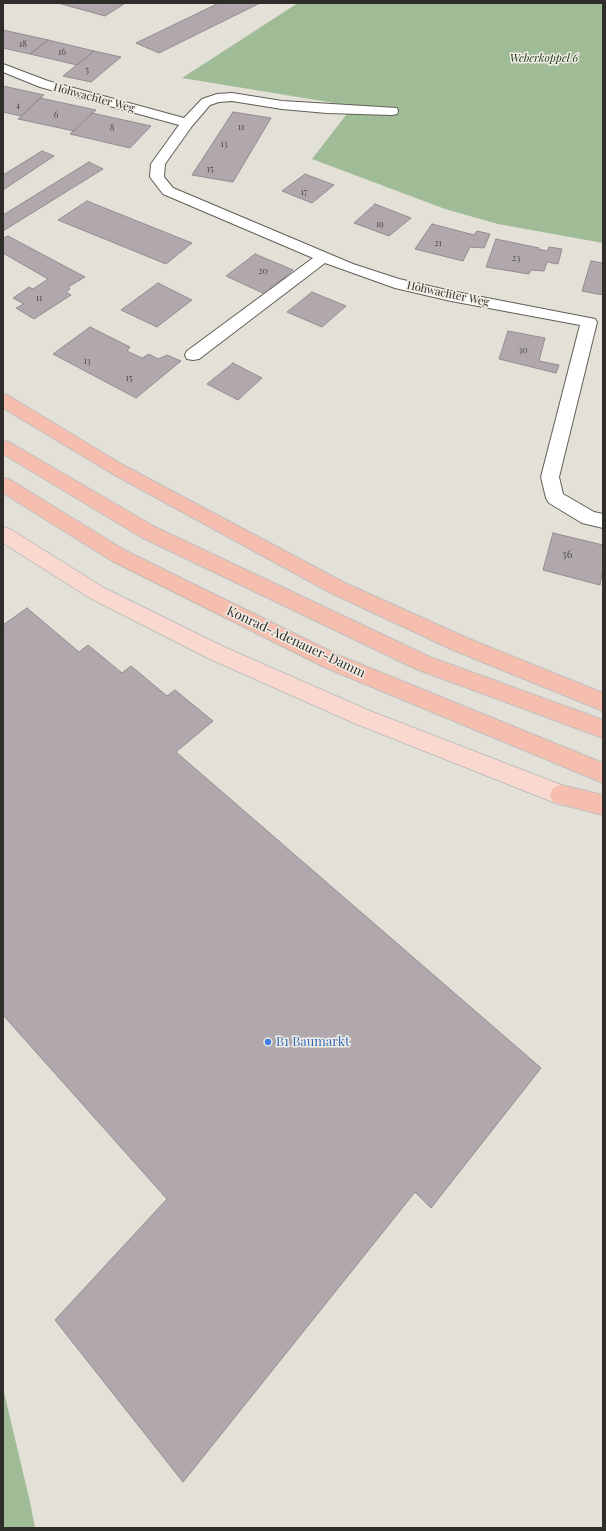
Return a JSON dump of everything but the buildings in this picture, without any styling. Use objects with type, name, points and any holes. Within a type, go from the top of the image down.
[{"type":"highway","points":[[3,400],[117,469],[338,588],[460,644],[603,702]]},
{"type":"highway","points":[[3,446],[148,532],[416,660],[603,729]]},
{"type":"highway","name":"Konrad-Adenauer-Damm","points":[[3,484],[118,556],[324,657],[603,773]]},
{"type":"highway","points":[[561,795],[603,805]]},
{"type":"main road","points":[[3,534],[97,593],[217,653],[362,717],[561,795]]},
{"type":"street","name":"Hohwachter Weg","points":[[3,68],[44,84],[187,123]]},
{"type":"street","name":"Hohwachter Weg","points":[[392,111],[327,109],[282,105],[232,98],[217,98],[206,102],[187,123],[158,164],[158,177],[168,191],[348,268],[395,283],[451,296],[596,323],[550,477],[555,498],[589,518],[603,521]]},
{"type":"street","points":[[193,355],[323,257]]},
{"type":"street","points":[[561,795],[603,815]]},
{"type":"green space","name":"Weberkoppel 6","points":[[298,3],[603,3],[603,243],[498,224],[445,209],[312,159],[353,106],[182,78]]},
{"type":"green space","points":[[3,1388],[30,1502],[35,1528],[3,1528]]},
{"type":"place","name":"B1 Baumarkt","points":[[268,1042]]}]
